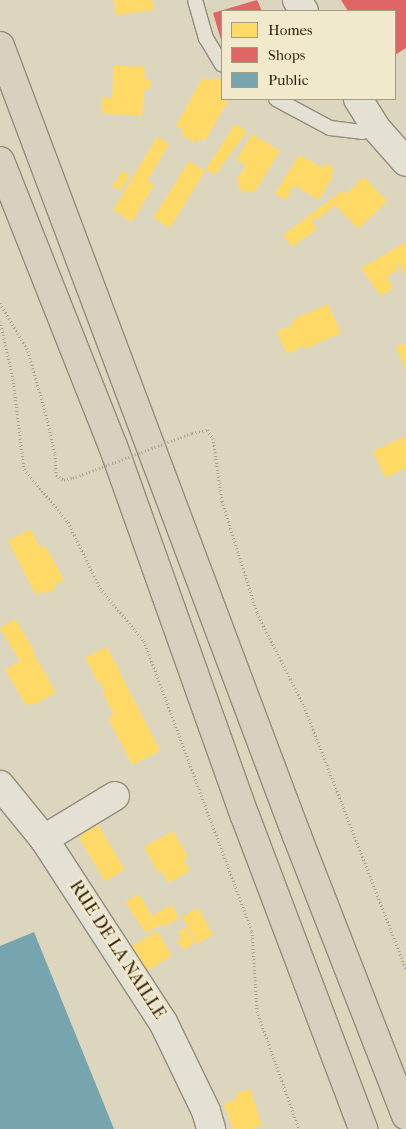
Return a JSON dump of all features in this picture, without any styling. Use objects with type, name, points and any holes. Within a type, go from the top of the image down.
[{"type":"main road","points":[[0,46],[297,836],[406,1116]]},
{"type":"main road","points":[[0,160],[113,446],[245,816],[363,1129]]},
{"type":"street","points":[[359,100],[376,128],[406,162]]},
{"type":"street","name":"RUE DE LA NAILLE","points":[[0,785],[44,839],[164,1022],[206,1110],[211,1129]]},
{"type":"street","points":[[44,839],[115,796]]},
{"type":"lane","points":[[195,0],[206,38],[221,64]]},
{"type":"lane","points":[[278,100],[330,128],[362,132],[376,128]]},
{"type":"path","points":[[0,302],[28,351],[55,454],[56,475],[64,480],[73,478],[192,433],[207,430],[214,438],[222,501],[257,613],[304,706],[406,969]]},
{"type":"path","points":[[0,322],[13,379],[24,469],[68,522],[100,588],[144,641],[252,932],[257,1011],[299,1129]]},
{"type":"building: Homes","points":[[114,0],[152,0],[154,10],[116,15]]},
{"type":"building: Homes","points":[[114,65],[145,67],[145,79],[151,80],[150,89],[144,89],[142,116],[102,113],[102,97],[112,98]]},
{"type":"building: Homes","points":[[203,77],[211,81],[213,77],[221,81],[221,100],[228,100],[205,141],[199,139],[196,143],[181,135],[184,130],[176,126]]},
{"type":"building: Homes","points":[[235,124],[247,131],[215,175],[206,169]]},
{"type":"building: Homes","points":[[252,134],[280,151],[254,193],[249,190],[247,193],[238,188],[240,184],[236,181],[246,165],[236,160]]},
{"type":"building: Homes","points":[[157,137],[169,144],[147,181],[154,185],[132,222],[113,210]]},
{"type":"building: Homes","points":[[299,155],[323,168],[326,163],[334,168],[331,173],[334,174],[319,200],[294,185],[286,200],[275,194]]},
{"type":"building: Homes","points":[[189,161],[205,171],[170,228],[153,218]]},
{"type":"building: Homes","points":[[122,171],[130,176],[120,191],[112,186]]},
{"type":"building: Homes","points":[[364,177],[387,201],[358,229],[335,205],[317,220],[316,218],[311,221],[317,229],[292,247],[283,235],[342,191],[346,194]]},
{"type":"building: Homes","points":[[406,242],[406,276],[399,264],[396,265],[398,270],[387,276],[393,288],[381,296],[361,268]]},
{"type":"building: Homes","points":[[328,304],[341,333],[305,349],[304,346],[287,354],[277,332],[294,324],[292,320]]},
{"type":"building: Homes","points":[[406,343],[406,370],[396,347]]},
{"type":"building: Homes","points":[[406,436],[406,468],[385,478],[373,451]]},
{"type":"building: Homes","points":[[30,529],[40,548],[45,545],[64,580],[55,585],[56,588],[45,594],[44,591],[36,595],[8,541]]},
{"type":"building: Homes","points":[[15,619],[56,692],[36,704],[26,705],[5,670],[20,661],[0,628]]},
{"type":"building: Homes","points":[[107,647],[160,751],[132,765],[108,718],[114,715],[102,691],[105,690],[102,684],[100,685],[85,658]]},
{"type":"building: Homes","points":[[98,825],[125,870],[105,881],[78,837]]},
{"type":"building: Homes","points":[[173,831],[188,857],[184,859],[190,871],[168,883],[162,872],[158,873],[144,847]]},
{"type":"building: Homes","points":[[139,894],[152,916],[171,905],[179,918],[163,927],[162,924],[146,933],[125,902]]},
{"type":"building: Homes","points":[[198,908],[213,935],[197,944],[182,917]]},
{"type":"building: Homes","points":[[186,927],[195,943],[183,950],[177,940],[182,938],[178,932]]},
{"type":"building: Homes","points":[[157,931],[172,956],[146,971],[131,946]]},
{"type":"building: Homes","points":[[250,1089],[262,1125],[252,1129],[233,1129],[224,1104],[237,1099],[235,1094]]},
{"type":"building: Shops","points":[[257,0],[262,10],[223,10]]},
{"type":"building: Shops","points":[[341,0],[406,0],[406,48],[396,54],[396,10],[347,10]]},
{"type":"building: Shops","points":[[221,11],[221,40],[213,13]]},
{"type":"building: Public","points":[[34,932],[114,1129],[0,1129],[0,946]]}]
